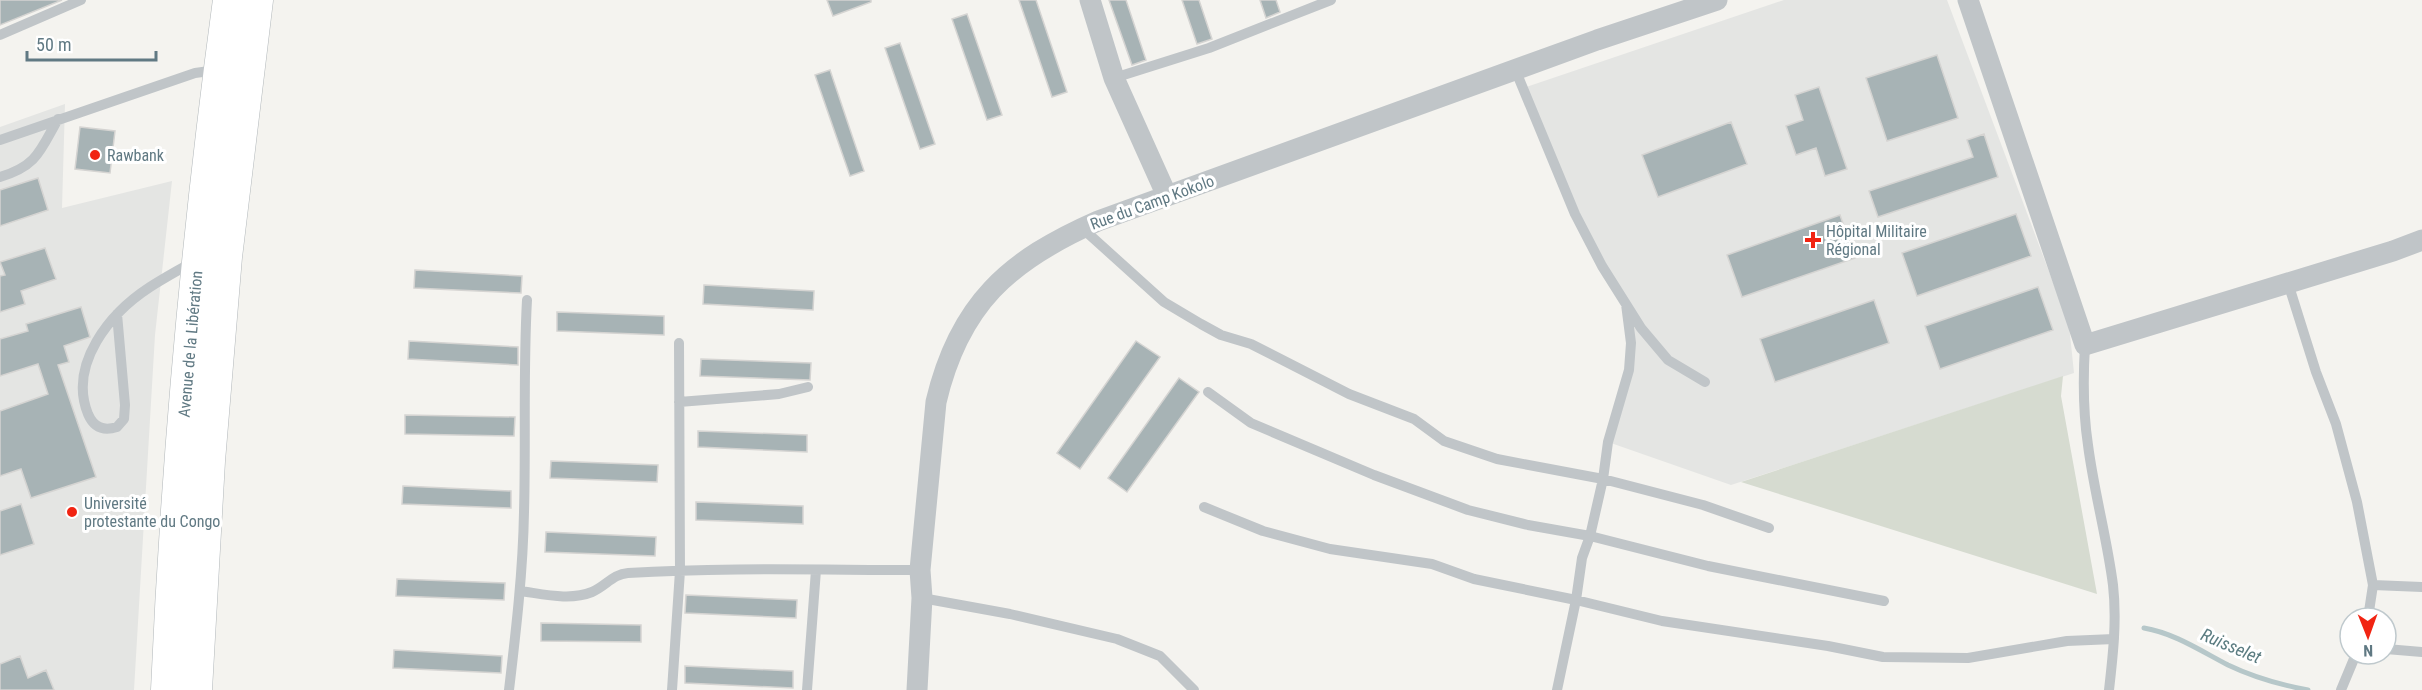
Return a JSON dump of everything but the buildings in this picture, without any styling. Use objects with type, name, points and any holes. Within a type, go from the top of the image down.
[{"type":"main road","name":"Avenue de la Libération","points":[[167,690],[180,456],[198,259],[229,0]]},
{"type":"main road","name":"Avenue de la Libération","points":[[196,690],[209,461],[226,257],[257,0]]},
{"type":"street","points":[[1090,0],[1114,78],[1167,196]]},
{"type":"street","name":"Rue du Camp Kokolo","points":[[917,690],[927,479],[936,402],[942,377],[961,332],[979,305],[1004,277],[1030,256],[1082,228],[1515,69],[1717,0]]},
{"type":"street","points":[[1968,0],[2085,345],[2422,240]]},
{"type":"lane","points":[[0,35],[81,0]]},
{"type":"lane","points":[[1114,78],[1209,48],[1331,0]]},
{"type":"lane","points":[[1515,69],[1575,214],[1602,266],[1641,328],[1668,360],[1706,382]]},
{"type":"lane","points":[[0,140],[195,73],[220,70]]},
{"type":"lane","points":[[0,177],[19,172],[37,157],[58,119]]},
{"type":"lane","points":[[1082,228],[1164,302],[1221,335],[1251,344],[1349,394],[1414,419],[1444,441],[1497,459],[1603,479],[1703,505],[1768,528]]},
{"type":"lane","points":[[117,315],[125,405],[124,419],[117,427],[106,430],[97,427],[89,418],[83,400],[83,376],[90,354],[103,331],[117,315],[148,288],[198,259]]},
{"type":"lane","points":[[2288,283],[2316,372],[2336,424],[2365,537],[2373,585],[2370,606]]},
{"type":"lane","points":[[509,690],[520,591],[524,513],[524,361],[527,300]]},
{"type":"lane","points":[[1557,690],[1576,600],[1582,558],[1590,536],[1603,479],[1610,431],[1629,370],[1631,343],[1626,304]]},
{"type":"lane","points":[[672,690],[680,571],[679,343]]},
{"type":"lane","points":[[2085,345],[2083,376],[2087,444],[2098,506],[2107,540],[2113,588],[2114,639],[2109,690]]},
{"type":"lane","points":[[679,402],[779,394],[808,387]]},
{"type":"lane","points":[[1208,392],[1251,423],[1374,475],[1468,510],[1528,525],[1590,536],[1708,566],[1884,601]]},
{"type":"lane","points":[[1204,507],[1263,531],[1330,549],[1432,564],[1474,579],[1662,621],[1828,646],[1883,657],[1968,658],[2067,641],[2114,639]]},
{"type":"lane","points":[[807,690],[816,570]]},
{"type":"lane","points":[[520,591],[575,597],[591,592],[612,578],[624,574],[680,571],[921,570]]},
{"type":"lane","points":[[2373,585],[2422,587]]},
{"type":"lane","points":[[922,598],[1010,614],[1117,639],[1160,656],[1194,690]]},
{"type":"lane","points":[[2398,650],[2422,652]]},
{"type":"lane","points":[[2341,690],[2351,666]]},
{"type":"shaded area","name":"Hôpital Militaire Régional","points":[[1784,0],[1947,0],[2069,325],[2074,373],[1731,485],[1608,442],[1629,370],[1626,304],[1602,266],[1523,88]]},
{"type":"shaded area","name":"Université protestante du Congo","points":[[65,104],[62,208],[172,181],[155,335],[134,690],[0,690],[0,127]]},
{"type":"shaded area","points":[[2063,376],[2061,396],[2097,594],[1741,482]]},
{"type":"waterway","name":"Ruisselet","points":[[2144,628],[2177,638],[2247,673],[2308,690]]},
{"type":"place","name":"Rawbank","points":[[95,155]]},
{"type":"place","name":"Hôpital Militaire Régional","points":[[1813,240]]},
{"type":"place","name":"Université protestante du Congo","points":[[72,512]]}]
